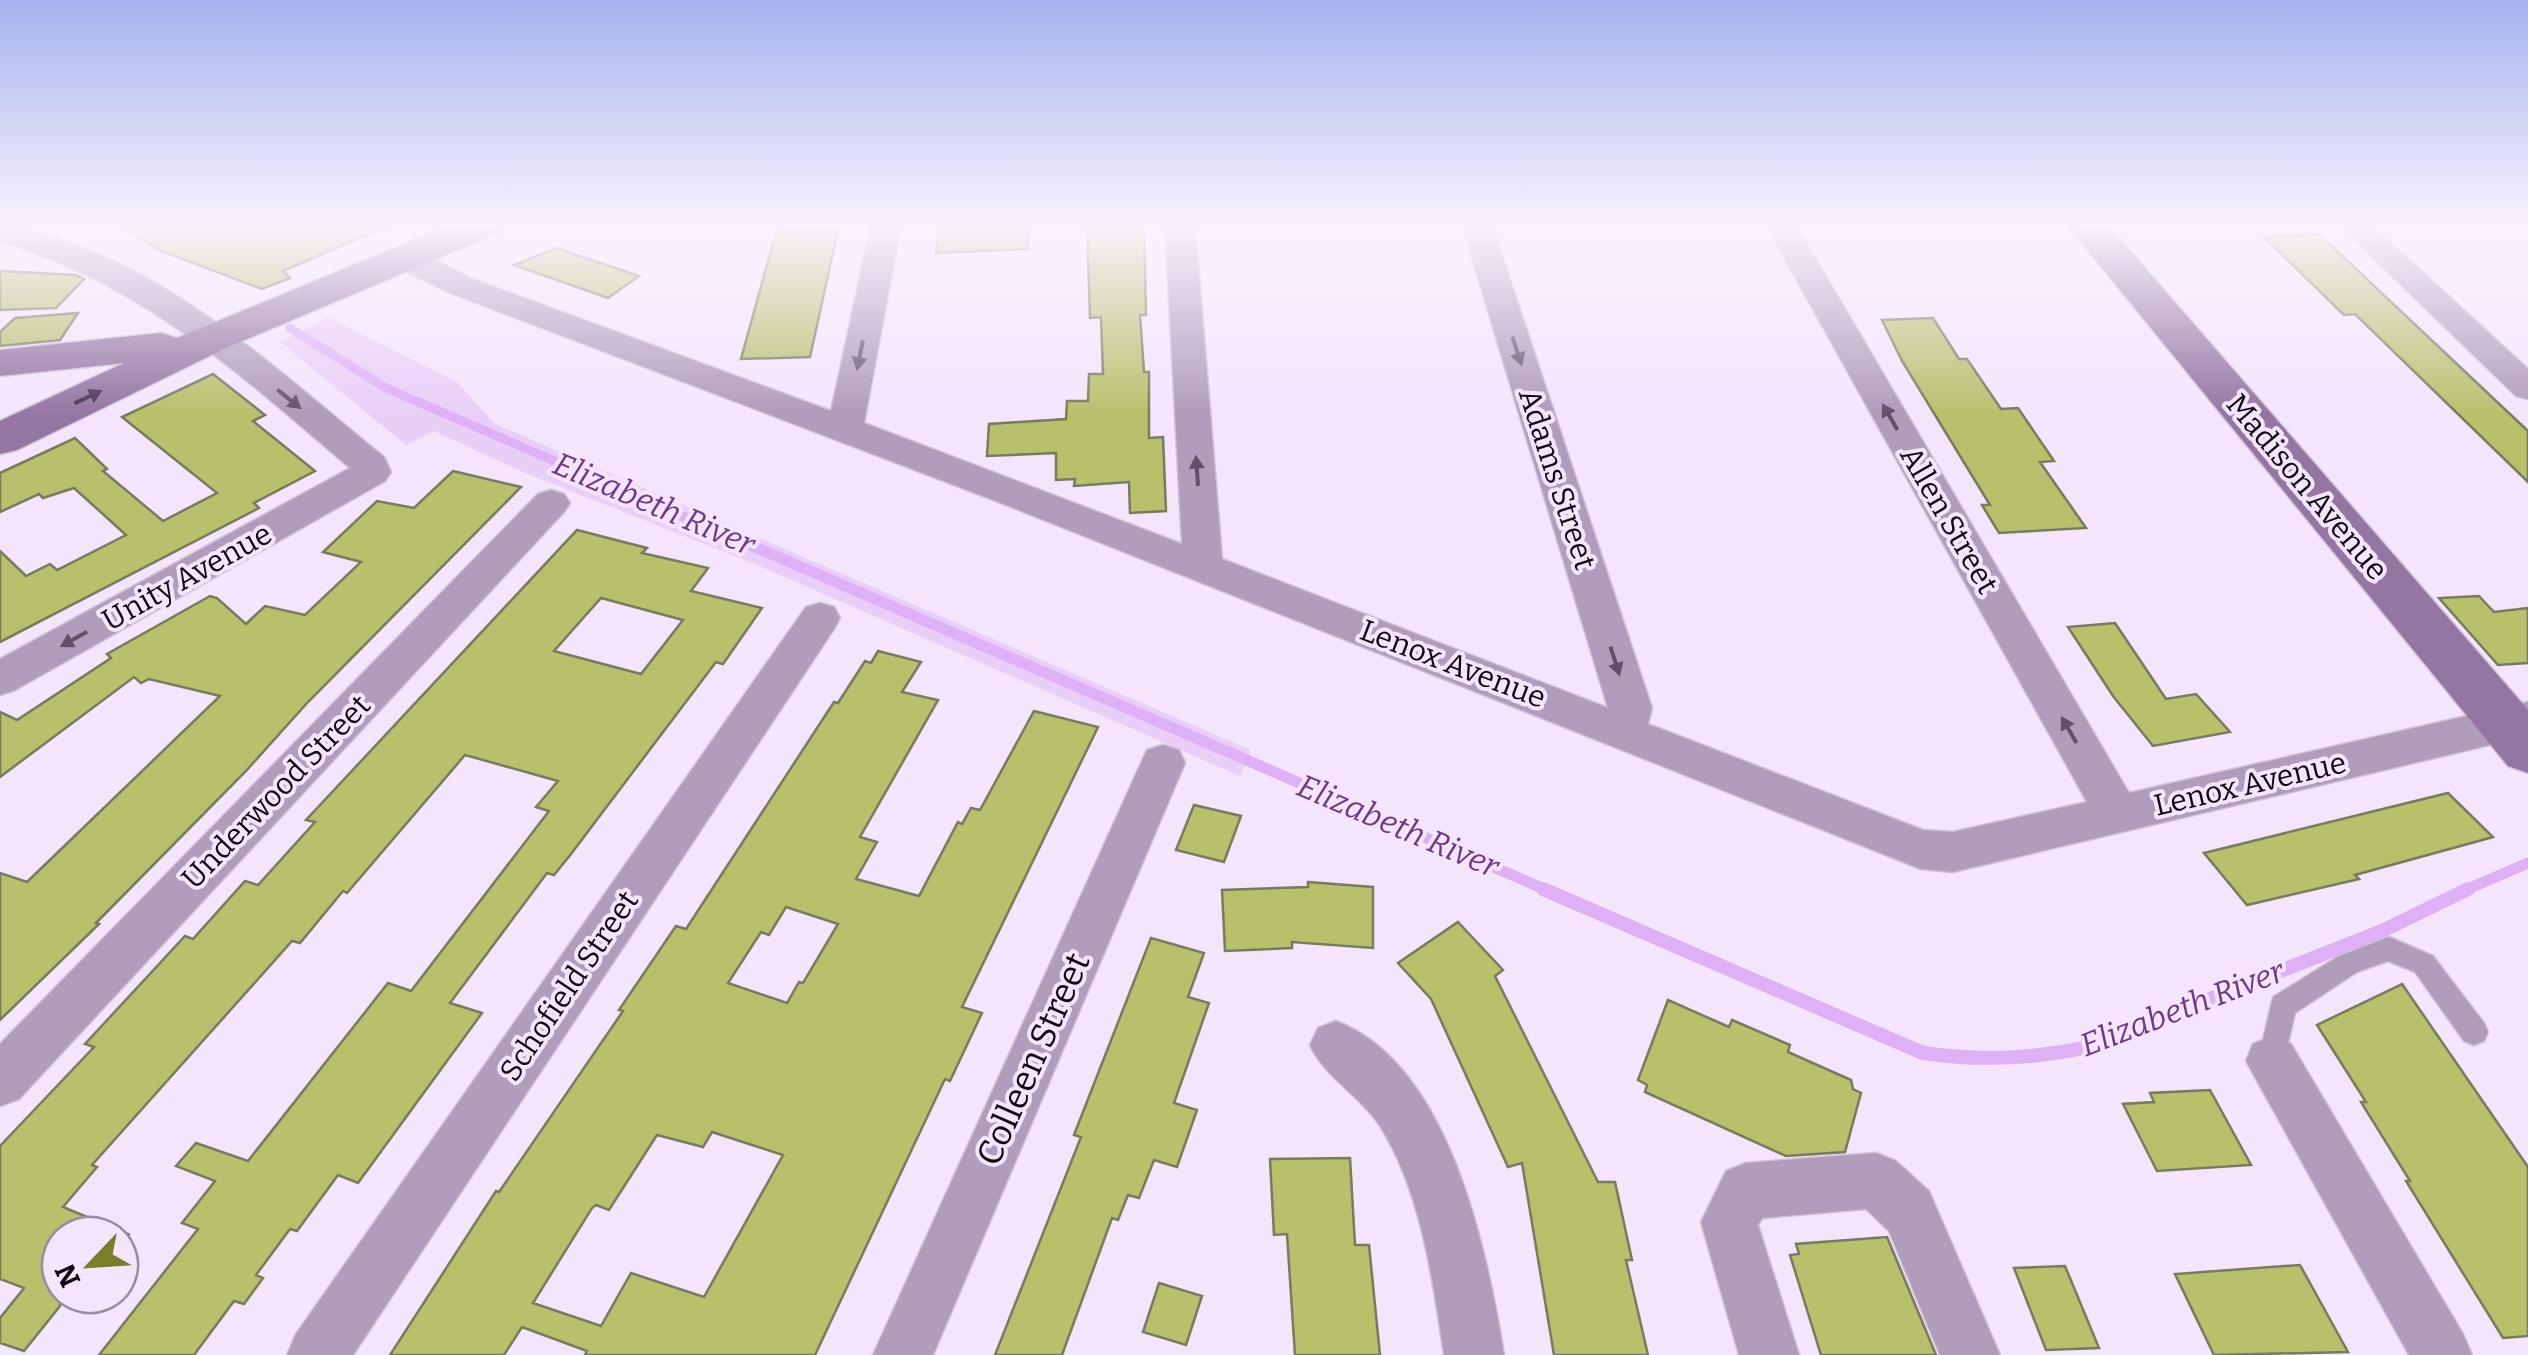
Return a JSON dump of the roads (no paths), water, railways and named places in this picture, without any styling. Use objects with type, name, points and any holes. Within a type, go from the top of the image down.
[{"type":"street","points":[[143,288],[213,338]]},
{"type":"street","points":[[0,438],[213,338],[332,288]]},
{"type":"street","name":"Lenox Avenue","points":[[468,288],[846,428],[1938,852],[2521,731]]},
{"type":"street","points":[[846,428],[874,288]]},
{"type":"street","points":[[1184,288],[1204,568]]},
{"type":"street","name":"Adams Street","points":[[1496,288],[1630,708],[1624,733]]},
{"type":"street","name":"Allen Street","points":[[1817,288],[2117,814]]},
{"type":"street","name":"Madison Avenue","points":[[2141,288],[2521,731]]},
{"type":"street","points":[[2422,288],[2528,388]]},
{"type":"street","points":[[0,363],[104,354],[213,338]]},
{"type":"street","name":"Unity Avenue","points":[[0,679],[372,472],[371,466],[213,338]]},
{"type":"street","name":"Underwood Street","points":[[0,1081],[551,503]]},
{"type":"street","name":"Schofield Street","points":[[317,1355],[820,618]]},
{"type":"street","name":"Colleen Street","points":[[903,1355],[1163,763]]},
{"type":"street","points":[[1336,1046],[1374,1077],[1404,1116],[1441,1208],[1474,1355]]},
{"type":"street","points":[[2272,1061],[2442,1355]]},
{"type":"street","points":[[1770,1355],[1730,1222],[1746,1190],[1876,1181],[1909,1211],[1970,1355]]},
{"type":"lane","points":[[2272,1061],[2283,1006],[2348,964],[2389,949],[2424,964],[2474,1032]]},
{"type":"waterway","name":"Elizabeth River","points":[[290,328],[386,388],[693,521]]},
{"type":"waterway","name":"Elizabeth River","points":[[688,518],[1549,891]]},
{"type":"waterway","name":"Elizabeth River","points":[[2463,891],[2528,863]]},
{"type":"waterway","name":"Elizabeth River","points":[[1543,889],[1923,1053],[1985,1058],[2088,1047],[2382,931],[2468,889]]}]
